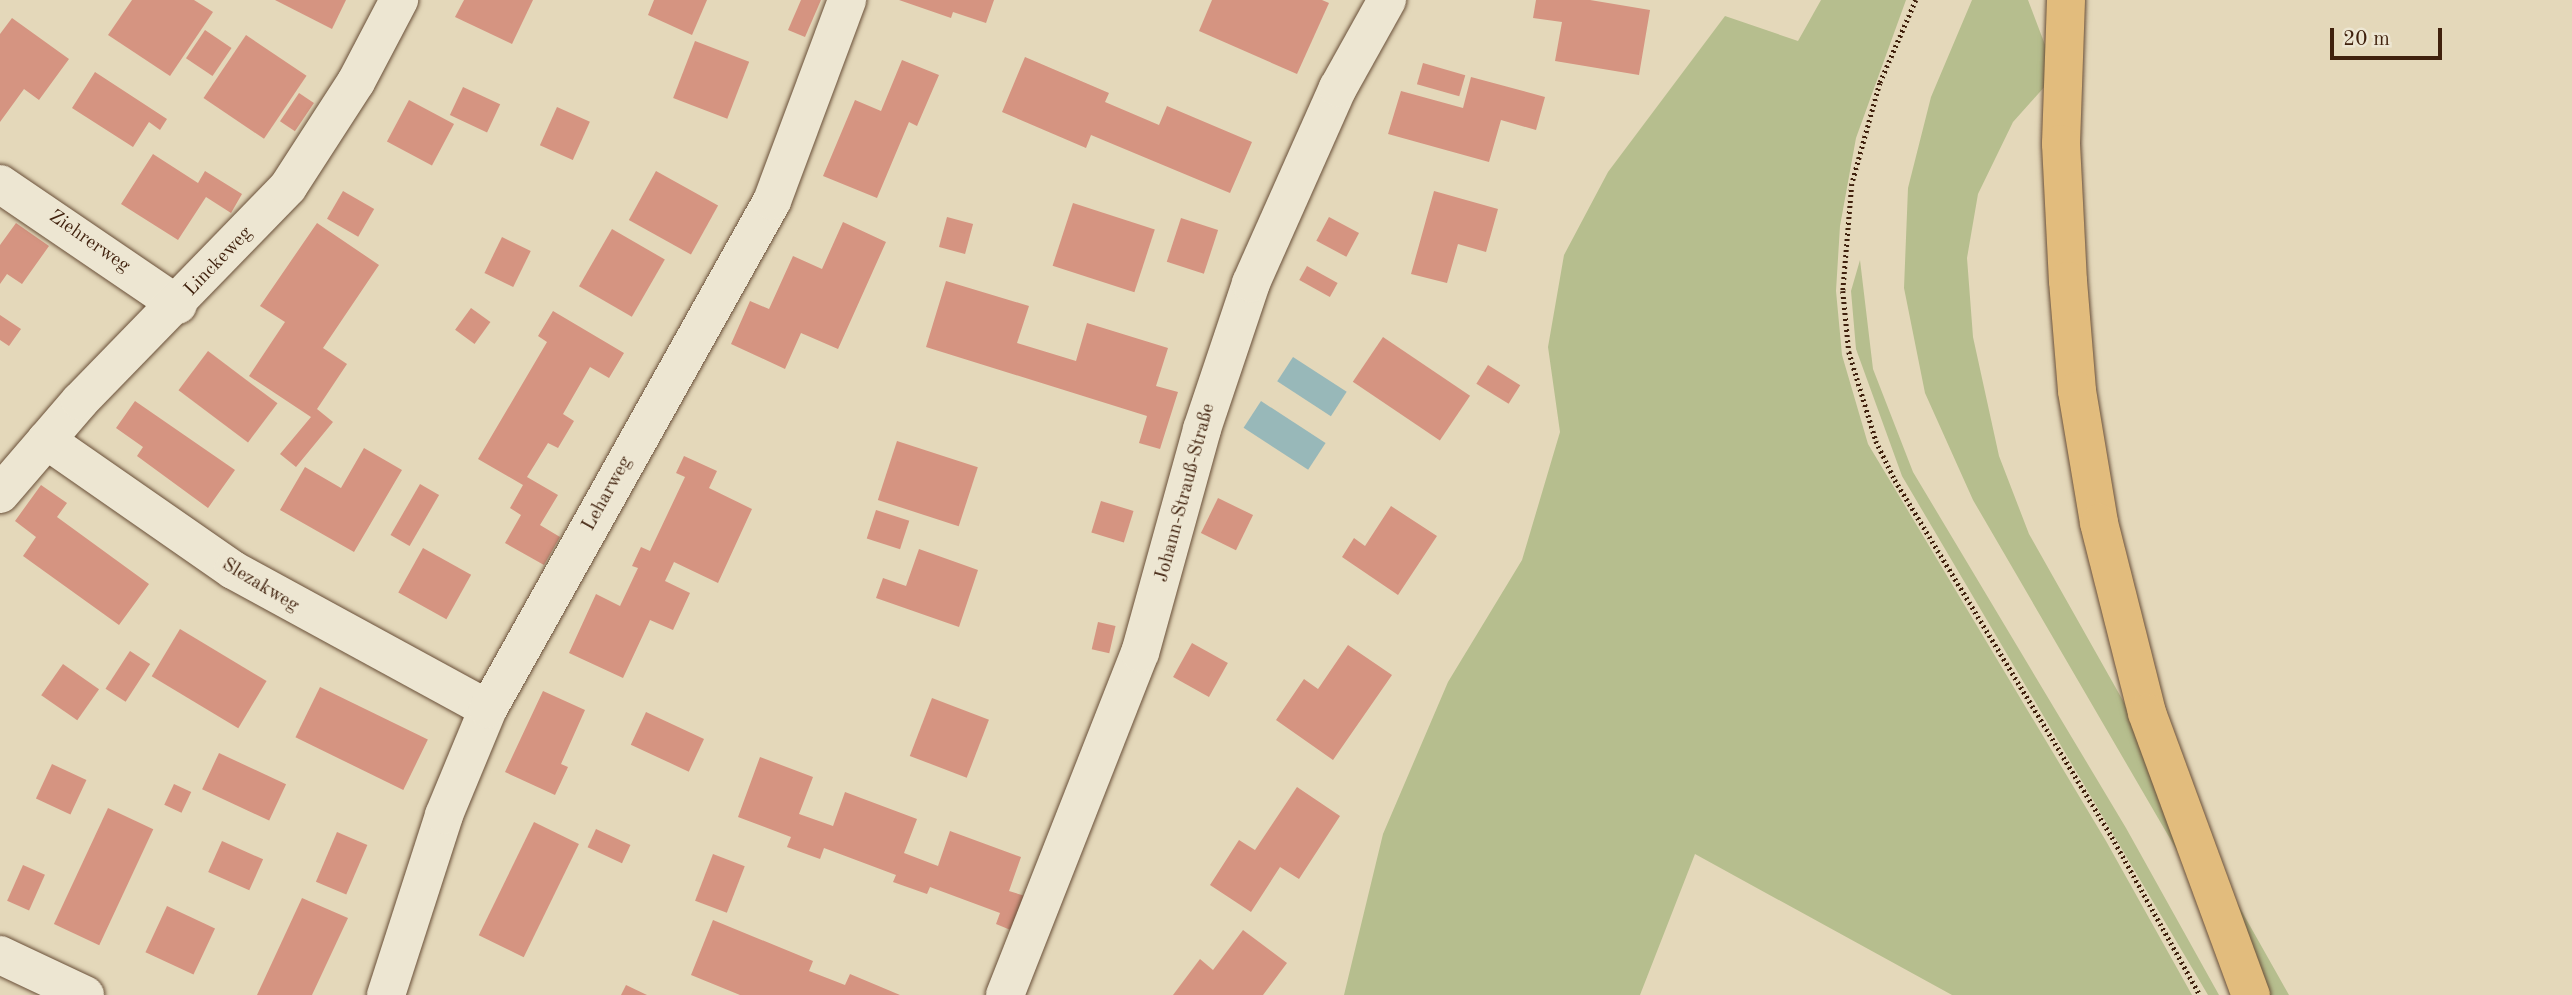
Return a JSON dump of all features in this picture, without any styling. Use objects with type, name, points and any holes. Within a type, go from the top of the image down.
[{"type":"main road","points":[[2066,0],[2061,144],[2068,281],[2077,391],[2099,523],[2147,713],[2251,995]]},
{"type":"street","name":"Linckeweg","points":[[0,494],[46,440],[288,187],[355,82],[398,0]]},
{"type":"street","name":"Leharweg","points":[[386,995],[444,815],[488,709],[772,201],[847,0]]},
{"type":"street","name":"Johann-Strauß-Straße","points":[[1005,995],[1140,653],[1202,429],[1251,284],[1338,88],[1387,0]]},
{"type":"street","name":"Ziehrerweg","points":[[0,184],[178,305]]},
{"type":"street","name":"Slezakweg","points":[[46,440],[243,577],[488,709]]},
{"type":"street","points":[[0,955],[85,995]]},
{"type":"path","points":[[1916,0],[1880,83],[1852,184],[1843,291],[1852,364],[1876,441],[1895,480],[2112,837],[2200,995]]},
{"type":"green space","points":[[1821,0],[1906,0],[1856,138],[1840,226],[1836,291],[1842,355],[1868,444],[2106,841],[2192,995],[1952,995],[1695,854],[1640,995],[1344,995],[1383,834],[1448,682],[1522,560],[1560,432],[1548,347],[1564,255],[1608,172],[1725,16],[1798,41]]},
{"type":"green space","points":[[1972,0],[2028,0],[2056,74],[2013,122],[1978,194],[1967,258],[1973,337],[1999,456],[2029,534],[2289,995],[2261,995],[1973,500],[1925,393],[1904,288],[1908,188],[1931,97]]},
{"type":"green space","points":[[1860,260],[1873,369],[1913,472],[2126,828],[2219,995],[2208,995],[1902,476],[1856,349],[1851,291]]},
{"type":"water","points":[[1293,357],[1347,392],[1331,416],[1277,381]]},
{"type":"water","points":[[1261,401],[1326,443],[1308,470],[1244,428]]},
{"type":"building","points":[[132,0],[194,0],[213,12],[170,76],[108,35]]},
{"type":"building","points":[[275,0],[346,0],[332,29]]},
{"type":"building","points":[[464,0],[533,0],[512,44],[455,17]]},
{"type":"building","points":[[654,0],[707,0],[692,35],[648,15]]},
{"type":"building","points":[[801,0],[821,0],[805,37],[788,30]]},
{"type":"building","points":[[899,0],[994,0],[986,23],[953,12],[951,18]]},
{"type":"building","points":[[1212,0],[1322,0],[1329,3],[1297,74],[1199,31]]},
{"type":"building","points":[[1536,0],[1590,0],[1650,10],[1639,75],[1555,61],[1562,22],[1533,18]]},
{"type":"building","points":[[12,18],[69,59],[39,100],[24,89],[0,122],[0,34]]},
{"type":"building","points":[[205,30],[232,48],[213,76],[186,58]]},
{"type":"building","points":[[246,35],[307,76],[264,139],[204,98]]},
{"type":"building","points":[[695,41],[749,62],[727,119],[673,98]]},
{"type":"building","points":[[1025,57],[1109,93],[1105,102],[1159,125],[1167,106],[1252,142],[1230,193],[1091,135],[1086,148],[1002,112]]},
{"type":"building","points":[[902,60],[939,75],[917,126],[909,122],[877,198],[823,176],[855,100],[881,111]]},
{"type":"building","points":[[1423,63],[1465,75],[1459,96],[1417,84]]},
{"type":"building","points":[[95,72],[167,119],[160,130],[149,122],[133,147],[72,108]]},
{"type":"building","points":[[1471,77],[1545,97],[1536,130],[1501,120],[1489,162],[1388,134],[1401,91],[1463,108]]},
{"type":"building","points":[[463,87],[500,104],[487,132],[450,115]]},
{"type":"building","points":[[299,93],[314,103],[295,131],[280,121]]},
{"type":"building","points":[[409,100],[454,124],[432,165],[387,141]]},
{"type":"building","points":[[557,107],[590,122],[573,160],[540,145]]},
{"type":"building","points":[[153,154],[198,183],[205,171],[242,194],[231,213],[206,197],[178,240],[121,204]]},
{"type":"building","points":[[656,171],[718,205],[691,254],[629,220]]},
{"type":"building","points":[[343,191],[374,209],[358,237],[327,219]]},
{"type":"building","points":[[1434,191],[1498,209],[1486,252],[1458,244],[1447,283],[1411,274]]},
{"type":"building","points":[[1073,203],[1155,230],[1134,292],[1053,266]]},
{"type":"building","points":[[947,217],[973,224],[965,254],[939,247]]},
{"type":"building","points":[[1329,217],[1359,233],[1346,257],[1316,241]]},
{"type":"building","points":[[1181,218],[1218,230],[1204,274],[1167,262]]},
{"type":"building","points":[[843,222],[886,242],[838,349],[801,333],[785,369],[731,344],[750,301],[769,309],[793,256],[822,269]]},
{"type":"building","points":[[16,223],[49,246],[22,284],[7,274],[0,284],[0,245]]},
{"type":"building","points":[[317,223],[379,265],[323,348],[347,364],[317,409],[333,422],[296,467],[280,454],[311,417],[249,376],[285,322],[260,306]]},
{"type":"building","points":[[612,229],[665,260],[632,317],[579,286]]},
{"type":"building","points":[[502,237],[531,251],[513,287],[484,273]]},
{"type":"building","points":[[1307,266],[1338,283],[1330,297],[1299,280]]},
{"type":"building","points":[[946,281],[1029,306],[1017,343],[1076,361],[1087,323],[1168,348],[1156,386],[1178,392],[1160,449],[1139,443],[1147,416],[926,347]]},
{"type":"building","points":[[471,308],[490,322],[475,344],[455,330]]},
{"type":"building","points":[[553,311],[624,353],[609,378],[590,367],[563,414],[574,421],[558,448],[548,443],[527,477],[558,495],[540,525],[560,537],[544,565],[505,543],[521,515],[510,508],[523,485],[478,459],[547,342],[538,336]]},
{"type":"building","points":[[0,315],[21,329],[9,346],[0,340]]},
{"type":"building","points":[[1383,337],[1470,396],[1440,440],[1353,382]]},
{"type":"building","points":[[208,351],[277,403],[248,442],[179,390]]},
{"type":"building","points":[[1488,365],[1520,385],[1509,404],[1476,384]]},
{"type":"building","points":[[135,401],[235,470],[208,508],[137,456],[143,447],[116,428]]},
{"type":"building","points":[[897,441],[978,467],[959,526],[878,500]]},
{"type":"building","points":[[364,448],[402,470],[354,552],[280,510],[305,467],[341,488]]},
{"type":"building","points":[[684,456],[717,471],[709,488],[752,509],[718,583],[674,562],[665,581],[690,593],[673,630],[650,620],[623,678],[569,653],[596,594],[620,606],[638,568],[632,566],[641,547],[650,551],[685,477],[676,473]]},
{"type":"building","points":[[420,484],[439,495],[410,546],[391,535]]},
{"type":"building","points":[[41,485],[67,503],[57,517],[149,584],[119,625],[23,556],[36,537],[15,521]]},
{"type":"building","points":[[1218,498],[1253,515],[1236,550],[1201,533]]},
{"type":"building","points":[[1101,501],[1134,511],[1124,542],[1091,533]]},
{"type":"building","points":[[1391,506],[1437,536],[1398,595],[1342,557],[1354,538],[1365,546]]},
{"type":"building","points":[[876,510],[909,521],[900,549],[867,539]]},
{"type":"building","points":[[423,548],[471,575],[446,619],[398,593]]},
{"type":"building","points":[[919,549],[978,570],[959,627],[876,598],[883,578],[906,586]]},
{"type":"building","points":[[1098,622],[1116,626],[1109,653],[1092,649]]},
{"type":"building","points":[[180,629],[267,681],[238,728],[152,676]]},
{"type":"building","points":[[1192,643],[1228,663],[1209,697],[1173,677]]},
{"type":"building","points":[[1348,645],[1392,675],[1333,760],[1276,720],[1304,679],[1318,689]]},
{"type":"building","points":[[130,651],[150,664],[126,702],[105,689]]},
{"type":"building","points":[[63,664],[99,689],[77,720],[41,695]]},
{"type":"building","points":[[320,687],[428,740],[403,790],[295,737]]},
{"type":"building","points":[[543,691],[585,710],[561,764],[568,767],[555,795],[505,772]]},
{"type":"building","points":[[932,698],[989,720],[967,778],[910,756]]},
{"type":"building","points":[[646,712],[704,739],[689,772],[631,745]]},
{"type":"building","points":[[219,753],[286,784],[269,821],[202,789]]},
{"type":"building","points":[[760,757],[813,777],[799,814],[833,826],[845,792],[917,819],[904,853],[938,866],[950,831],[1021,857],[1009,891],[1025,896],[1013,931],[996,924],[1000,913],[930,887],[927,894],[893,882],[896,875],[824,848],[820,859],[787,847],[791,837],[738,817]]},
{"type":"building","points":[[52,764],[86,780],[70,814],[36,798]]},
{"type":"building","points":[[174,784],[191,792],[181,813],[164,805]]},
{"type":"building","points":[[1297,787],[1340,816],[1299,879],[1280,867],[1251,912],[1210,885],[1239,840],[1255,850]]},
{"type":"building","points":[[108,808],[153,829],[99,945],[54,924]]},
{"type":"building","points":[[534,822],[579,844],[524,957],[479,935]]},
{"type":"building","points":[[596,829],[630,845],[622,863],[588,847]]},
{"type":"building","points":[[337,832],[367,845],[346,895],[316,882]]},
{"type":"building","points":[[222,841],[263,859],[249,890],[208,872]]},
{"type":"building","points":[[713,854],[745,866],[727,913],[695,901]]},
{"type":"building","points":[[23,865],[45,875],[29,910],[7,901]]},
{"type":"building","points":[[302,898],[348,918],[312,995],[257,995]]},
{"type":"building","points":[[167,906],[215,928],[193,975],[145,952]]},
{"type":"building","points":[[713,920],[813,961],[809,971],[845,985],[850,974],[900,995],[740,995],[691,975]]},
{"type":"building","points":[[1243,930],[1287,963],[1263,995],[1173,995],[1200,959],[1213,970]]},
{"type":"building","points":[[626,985],[647,995],[621,995]]}]
